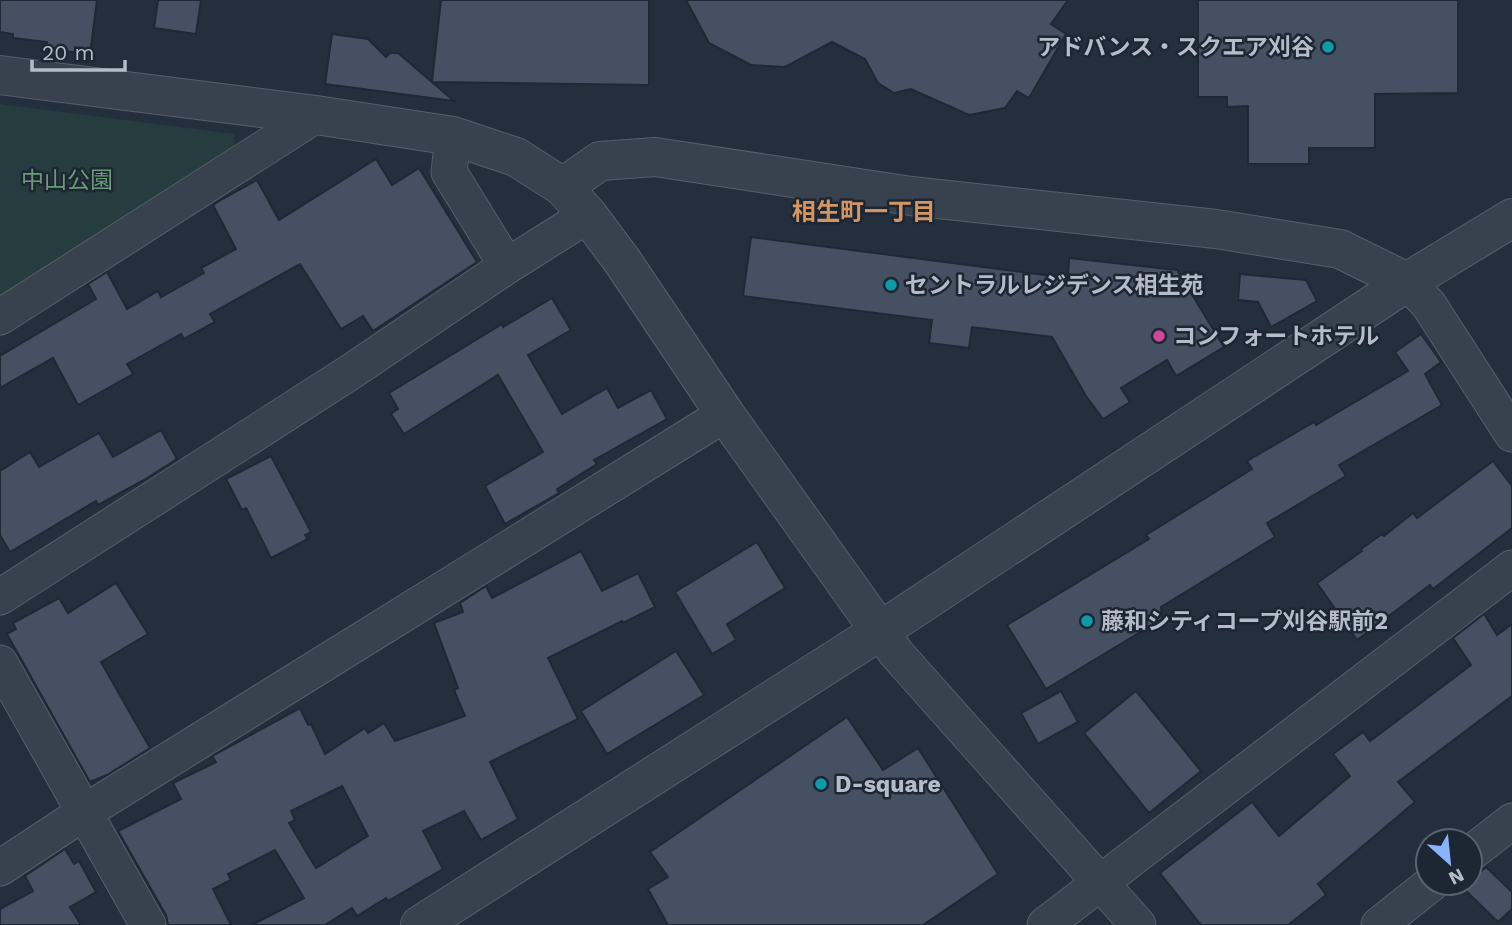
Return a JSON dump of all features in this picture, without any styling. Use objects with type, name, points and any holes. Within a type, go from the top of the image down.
[{"type":"street","points":[[0,75],[316,115],[453,136],[516,157],[564,187],[623,262],[725,414],[896,653],[1138,925]]},
{"type":"street","points":[[0,317],[316,115]]},
{"type":"street","points":[[453,136],[449,172],[507,266]]},
{"type":"street","points":[[564,187],[600,161],[655,156],[911,196],[1216,229],[1340,249],[1407,282],[1429,305],[1512,434]]},
{"type":"street","points":[[0,597],[352,371],[507,266],[588,215]]},
{"type":"street","points":[[421,925],[880,631],[1407,282],[1512,218]]},
{"type":"street","points":[[0,868],[85,812],[725,414]]},
{"type":"street","points":[[1045,925],[1512,568]]},
{"type":"street","points":[[0,663],[148,925]]},
{"type":"street","points":[[1484,842],[1512,821]]},
{"type":"street","points":[[1378,925],[1414,897]]},
{"type":"green space","name":"中山公園","points":[[0,104],[234,134],[235,154],[0,302]]},
{"type":"building","points":[[0,0],[97,0],[90,54],[46,49],[47,42],[13,38],[13,34],[0,32]]},
{"type":"building","points":[[158,0],[201,0],[196,34],[154,28]]},
{"type":"building","points":[[441,0],[649,0],[649,85],[432,82]]},
{"type":"building","points":[[686,0],[1068,0],[1051,24],[1066,34],[1029,98],[1017,91],[1005,108],[969,115],[911,89],[894,93],[878,83],[865,59],[832,42],[785,67],[751,65],[709,43]]},
{"type":"building","name":"アドバンス・スクエア刈谷","points":[[1198,0],[1458,0],[1458,93],[1375,94],[1375,148],[1309,148],[1309,164],[1248,164],[1248,106],[1227,107],[1227,97],[1198,97]]},
{"type":"building","points":[[332,34],[368,39],[386,57],[390,53],[398,53],[454,101],[325,84]]},
{"type":"building","points":[[376,159],[392,185],[419,168],[477,262],[373,331],[363,316],[341,329],[300,264],[210,314],[215,322],[184,339],[181,334],[127,364],[133,374],[78,405],[53,358],[0,388],[0,356],[96,299],[88,284],[107,272],[127,309],[158,291],[161,297],[204,273],[201,268],[236,249],[213,205],[221,200],[257,180],[279,220]]},
{"type":"building","points":[[751,237],[1068,278],[1069,258],[1177,270],[1224,347],[1176,376],[1167,360],[1121,388],[1130,402],[1103,419],[1086,396],[1052,337],[972,327],[969,348],[929,343],[932,320],[743,296]]},
{"type":"building","points":[[1240,274],[1306,280],[1317,301],[1271,327],[1258,302],[1238,300]]},
{"type":"building","points":[[552,298],[571,330],[528,355],[562,414],[607,388],[618,408],[651,390],[667,419],[594,460],[597,464],[557,489],[559,493],[505,524],[485,486],[543,452],[498,375],[404,434],[391,414],[398,409],[389,393],[502,324],[503,327]]},
{"type":"building","points":[[1421,334],[1441,362],[1425,374],[1442,405],[1339,465],[1346,476],[1267,523],[1275,537],[1161,607],[1162,619],[1046,689],[1007,625],[1149,539],[1146,535],[1252,469],[1247,461],[1314,422],[1316,425],[1408,371],[1395,352]]},
{"type":"building","points":[[161,430],[177,459],[98,505],[96,501],[10,552],[0,535],[0,471],[30,452],[39,467],[99,433],[113,457]]},
{"type":"building","points":[[271,456],[311,532],[305,535],[308,539],[271,558],[246,508],[242,510],[226,479]]},
{"type":"building","points":[[1493,461],[1512,486],[1512,528],[1433,589],[1430,585],[1357,640],[1317,583],[1413,513],[1417,518]]},
{"type":"building","points":[[757,542],[785,588],[727,624],[736,640],[712,654],[675,592]]},
{"type":"building","points":[[581,551],[602,591],[638,573],[655,607],[548,658],[578,719],[490,762],[518,819],[481,840],[464,811],[423,831],[443,869],[357,916],[352,908],[325,925],[252,925],[304,898],[275,850],[228,874],[231,880],[213,889],[231,925],[168,925],[166,915],[118,831],[181,799],[173,783],[216,762],[212,756],[300,708],[325,754],[365,728],[368,733],[384,723],[395,741],[465,716],[454,690],[458,688],[434,623],[463,612],[460,603],[486,586],[492,598]],"holes":[[[342,786],[368,836],[316,868],[289,823],[295,820],[291,811]]]},
{"type":"building","points":[[116,583],[148,634],[101,662],[150,748],[107,775],[90,782],[7,634],[16,629],[13,623],[59,598],[68,613]]},
{"type":"building","points":[[1484,614],[1497,635],[1512,624],[1512,696],[1398,782],[1415,802],[1318,884],[1326,895],[1288,925],[1201,925],[1160,873],[1252,802],[1279,836],[1350,776],[1333,754],[1363,732],[1370,741],[1471,665],[1453,638]]},
{"type":"building","points":[[676,651],[704,695],[607,754],[581,711]]},
{"type":"building","points":[[1061,691],[1078,722],[1038,744],[1021,713]]},
{"type":"building","points":[[1136,691],[1201,771],[1149,813],[1084,733]]},
{"type":"building","name":"D-square","points":[[847,717],[883,770],[918,748],[998,874],[923,925],[668,925],[648,889],[668,877],[650,852]]},
{"type":"building","points":[[65,849],[74,864],[79,861],[96,892],[70,907],[81,925],[0,925],[0,909],[33,891],[25,876]]},
{"type":"building","points":[[1486,867],[1512,892],[1512,909],[1498,922],[1472,897],[1484,897]]},
{"type":"place","name":"アドバンス・スクエア刈谷","points":[[1328,47]]},
{"type":"place","name":"セントラルレジデンス相生苑","points":[[891,285]]},
{"type":"place","name":"コンフォートホテル","points":[[1159,336]]},
{"type":"place","name":"藤和シティコープ刈谷駅前2","points":[[1087,621]]},
{"type":"place","name":"D-square","points":[[821,784]]},
{"type":"district","name":"相生町一丁目","points":[[864,212]]}]
